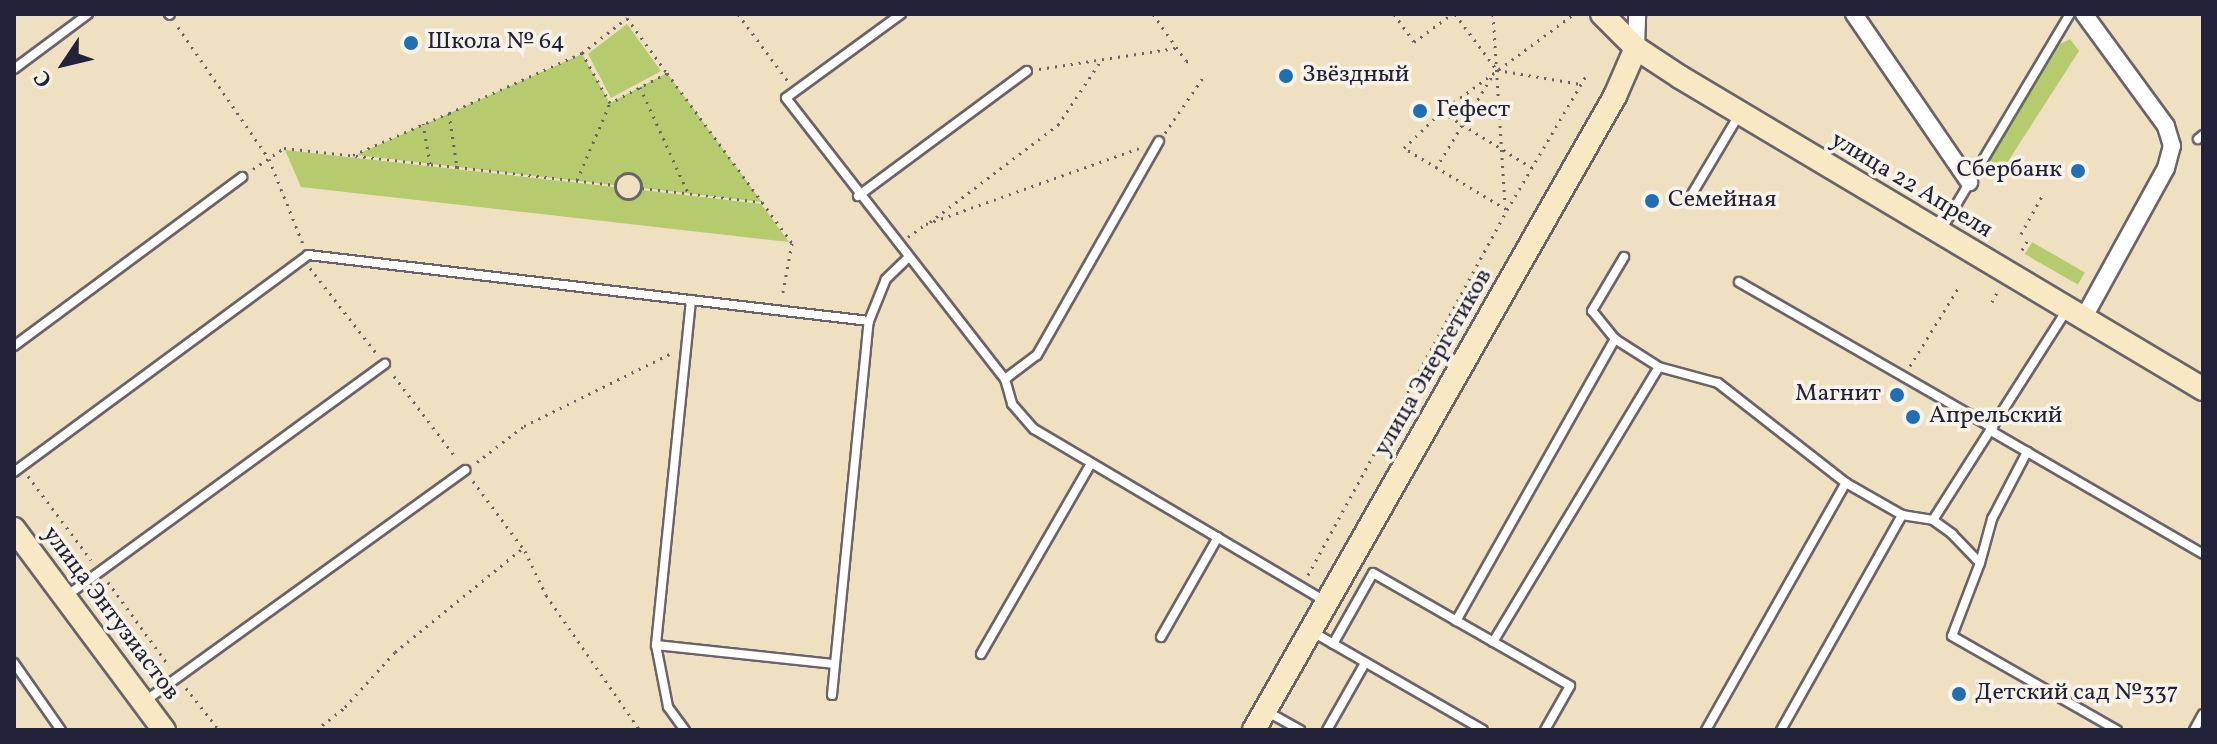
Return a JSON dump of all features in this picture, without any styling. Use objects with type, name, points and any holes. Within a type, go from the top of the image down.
[{"type":"main road","name":"улица 22 Апреля","points":[[1602,14],[1636,48],[1740,115],[2203,389]]},
{"type":"main road","name":"улица Энергетиков","points":[[1260,720],[1615,96],[1636,48]]},
{"type":"main road","name":"улица Энтузиастов","points":[[14,529],[164,730]]},
{"type":"street","name":"улица Энергетиков","points":[[1636,48],[1637,14]]},
{"type":"street","points":[[1854,14],[1969,182]]},
{"type":"street","points":[[2075,314],[2166,168],[2172,146],[2166,126],[2084,14]]},
{"type":"lane","points":[[14,69],[88,14]]},
{"type":"lane","points":[[901,14],[786,98],[858,196],[1005,379],[1012,404],[1034,429],[1090,465],[1327,602]]},
{"type":"lane","points":[[1940,233],[2070,14]]},
{"type":"lane","points":[[858,196],[1027,71]]},
{"type":"lane","points":[[1692,194],[1740,115]]},
{"type":"lane","points":[[1005,379],[1037,355],[1159,141]]},
{"type":"lane","points":[[14,346],[242,177]]},
{"type":"lane","points":[[18,470],[305,257],[869,321]]},
{"type":"lane","points":[[1624,257],[1592,311],[1615,339],[1659,367],[1718,383],[1846,483],[1902,515],[1933,520],[1980,563]]},
{"type":"lane","points":[[832,695],[869,321],[886,279],[908,258]]},
{"type":"lane","points":[[1739,282],[1905,374],[2027,452],[2203,554]]},
{"type":"lane","points":[[685,730],[668,707],[656,645],[691,300]]},
{"type":"lane","points":[[1933,520],[1992,429],[2075,314]]},
{"type":"lane","points":[[1456,621],[1615,339]]},
{"type":"lane","points":[[65,597],[385,364]]},
{"type":"lane","points":[[1493,642],[1659,367]]},
{"type":"lane","points":[[2027,452],[1992,519],[1980,563],[1952,636],[2117,730]]},
{"type":"lane","points":[[981,654],[1090,465]]},
{"type":"lane","points":[[143,702],[465,470]]},
{"type":"lane","points":[[1706,730],[1846,483]]},
{"type":"lane","points":[[1781,730],[1902,515]]},
{"type":"lane","points":[[1161,637],[1218,537]]},
{"type":"lane","points":[[1333,644],[1373,573],[1570,686],[1545,730]]},
{"type":"lane","points":[[1311,631],[1483,730]]},
{"type":"lane","points":[[656,645],[835,664]]},
{"type":"lane","points":[[14,663],[61,730]]},
{"type":"lane","points":[[1327,730],[1365,663]]},
{"type":"lane","points":[[2194,730],[2203,714]]},
{"type":"lane","points":[[1260,720],[1300,730]]},
{"type":"path","points":[[170,14],[269,159],[305,257],[523,548],[546,595],[640,730]]},
{"type":"path","points":[[738,14],[796,91]]},
{"type":"path","points":[[1153,14],[1177,48],[1193,62]]},
{"type":"path","points":[[1394,14],[1414,42],[1454,14],[1497,70],[1581,84]]},
{"type":"path","points":[[1493,14],[1499,146],[1506,208]]},
{"type":"path","points":[[1506,208],[1404,148],[1441,112],[1574,14]]},
{"type":"path","points":[[353,155],[582,53],[626,16],[792,243],[780,310]]},
{"type":"path","points":[[1027,71],[1177,48]]},
{"type":"path","points":[[582,53],[610,103]]},
{"type":"path","points":[[897,245],[1058,125],[1102,59]]},
{"type":"path","points":[[1436,168],[1497,70]]},
{"type":"path","points":[[577,181],[610,103],[667,73]]},
{"type":"path","points":[[926,224],[1159,141],[1204,76]]},
{"type":"path","points":[[1301,587],[1506,208],[1586,76]]},
{"type":"path","points":[[640,87],[689,193]]},
{"type":"path","points":[[1441,112],[1531,167]]},
{"type":"path","points":[[449,113],[457,167]]},
{"type":"path","points":[[423,124],[430,164]]},
{"type":"path","points":[[242,177],[284,148],[615,185]]},
{"type":"path","points":[[615,185],[621,175],[632,173],[642,188]]},
{"type":"path","points":[[615,185],[624,199],[636,197],[642,188]]},
{"type":"path","points":[[642,188],[762,202]]},
{"type":"path","points":[[2021,234],[2042,196]]},
{"type":"path","points":[[2022,250],[2029,238]]},
{"type":"path","points":[[1992,302],[2003,282]]},
{"type":"path","points":[[1905,374],[1960,285]]},
{"type":"path","points":[[465,470],[524,426],[686,346]]},
{"type":"path","points":[[18,470],[100,571],[219,730]]},
{"type":"path","points":[[316,730],[345,707],[395,652],[523,548]]},
{"type":"green space","points":[[627,24],[661,71],[611,98],[588,54]]},
{"type":"green space","points":[[2070,39],[2079,51],[1998,177],[1984,169],[2060,44]]},
{"type":"green space","points":[[582,54],[610,103],[667,73],[762,202],[643,188],[632,172],[620,174],[614,185],[356,155]]},
{"type":"green space","points":[[285,150],[614,187],[624,200],[637,198],[642,190],[761,204],[789,242],[301,187]]},
{"type":"green space","points":[[2032,242],[2085,272],[2078,285],[2025,254]]},
{"type":"place","name":"Школа № 64","points":[[411,43]]},
{"type":"place","name":"Звёздный","points":[[1286,76]]},
{"type":"place","name":"Гефест","points":[[1420,111]]},
{"type":"place","name":"Сбербанк","points":[[2078,171]]},
{"type":"place","name":"Семейная","points":[[1652,201]]},
{"type":"place","name":"Магнит","points":[[1897,395]]},
{"type":"place","name":"Апрельский","points":[[1913,417]]},
{"type":"place","name":"Детский сад №337","points":[[1959,694]]}]
